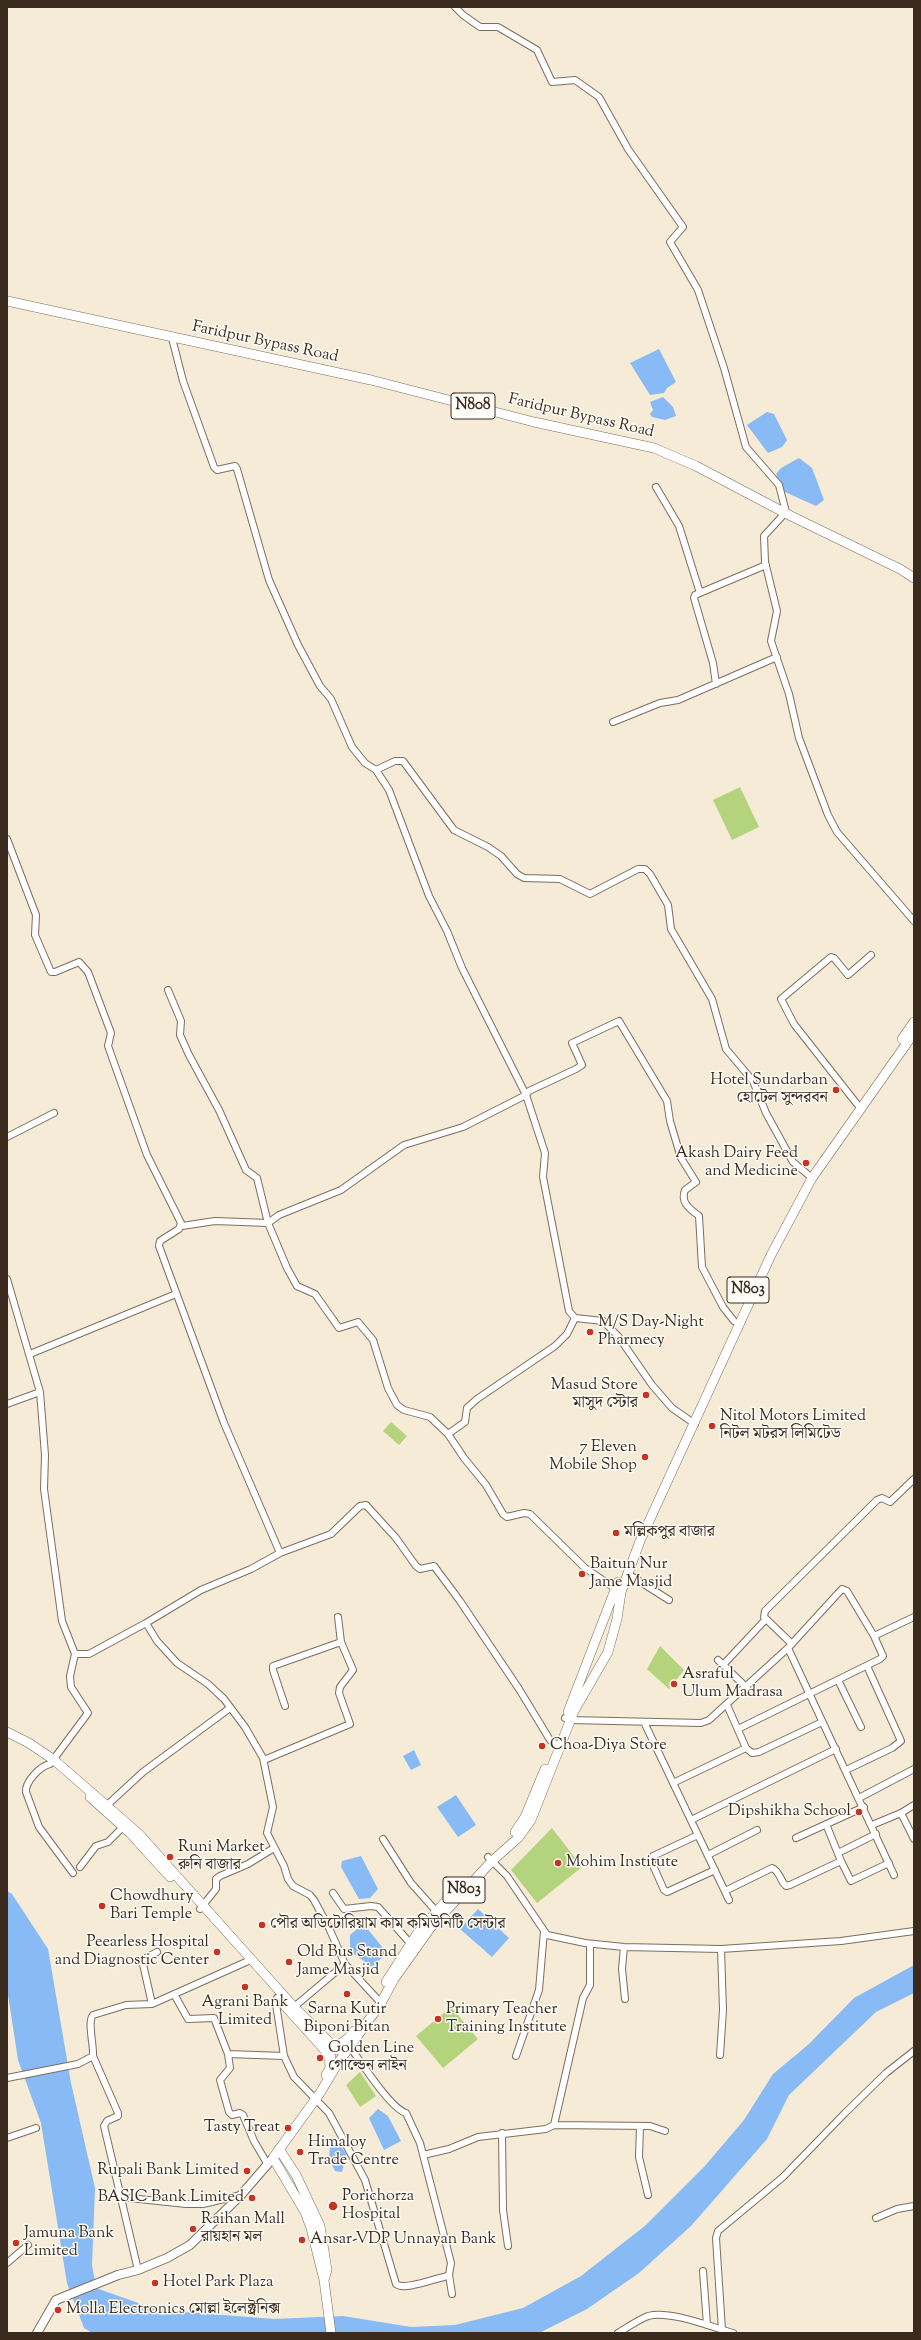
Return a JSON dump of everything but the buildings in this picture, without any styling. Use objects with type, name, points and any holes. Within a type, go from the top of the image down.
[{"type":"highway","name":"Faridpur Bypass Road","points":[[7,301],[371,380],[534,422],[654,448],[696,466],[900,569],[914,578]]},
{"type":"highway","name":"N803","points":[[718,1366],[734,1321],[810,1176],[891,1060],[914,1022]]},
{"type":"highway","name":"N803","points":[[834,1141],[857,1104],[891,1060],[914,1034]]},
{"type":"highway","name":"N803","points":[[315,2098],[316,2091],[330,2068],[330,2050],[346,2042],[379,2001],[389,1975],[410,1943],[436,1911],[490,1859],[518,1838],[531,1820],[586,1667],[616,1590],[624,1577],[768,1254]]},
{"type":"highway","name":"N803","points":[[568,1719],[608,1652],[617,1619],[624,1577]]},
{"type":"highway","points":[[7,1732],[29,1743],[106,1807],[137,1836],[248,1960],[294,2007],[302,2020]]},
{"type":"highway","points":[[7,1739],[52,1762]]},
{"type":"highway","points":[[106,1807],[122,1827],[137,1836]]},
{"type":"highway","name":"N803","points":[[270,2161],[280,2149],[340,2060],[350,2048],[379,2001],[431,1927],[490,1859]]},
{"type":"highway","points":[[248,1960],[278,1998],[302,2020],[340,2060]]},
{"type":"highway","points":[[280,2149],[296,2175],[320,2226],[327,2270],[324,2280]]},
{"type":"highway","points":[[270,2161],[305,2212],[312,2228],[324,2280],[331,2333]]},
{"type":"main road","points":[[37,2333],[56,2300],[118,2275],[138,2270],[167,2258],[190,2245],[241,2195],[270,2161]]},
{"type":"street","points":[[455,7],[463,15],[480,27],[498,27],[537,50],[552,82],[575,80],[599,97],[628,149],[682,227],[670,242],[698,290],[724,368],[746,447],[779,485],[786,512],[764,536],[766,565],[777,611],[771,641],[790,694],[802,744],[832,824],[914,921]]},
{"type":"street","points":[[172,338],[183,381],[214,467],[217,470],[235,466],[237,469],[269,580],[298,645],[320,686],[331,699],[352,747],[365,763],[376,770],[396,805],[415,862],[462,968],[526,1095],[544,1153],[543,1177],[552,1216],[566,1303],[575,1318]]},
{"type":"street","points":[[656,487],[679,526],[700,593]]},
{"type":"street","points":[[716,684],[713,663],[693,601],[695,595],[766,565]]},
{"type":"street","points":[[613,722],[654,705],[678,700],[777,657]]},
{"type":"street","points":[[376,770],[395,761],[403,761],[454,830],[488,847],[501,856],[517,874],[524,878],[560,879],[590,894],[638,869],[645,869],[650,874],[668,905],[671,929],[712,999],[726,1049],[753,1081],[766,1113],[793,1162],[810,1176]]},
{"type":"street","points":[[7,840],[36,915],[35,935],[51,972],[55,972],[79,962],[84,965],[88,972],[111,1033],[108,1046],[130,1111],[147,1155],[182,1226]]},
{"type":"street","points":[[857,1104],[798,1029],[781,999],[830,957],[834,958],[848,975],[871,955]]},
{"type":"street","points":[[168,990],[181,1021],[180,1035],[189,1055],[219,1110],[246,1170],[257,1178],[268,1223],[286,1268],[297,1286],[314,1294],[339,1328],[358,1322],[373,1340],[388,1388],[397,1405],[404,1410],[430,1417],[448,1434],[464,1458],[486,1485],[503,1514],[507,1517],[524,1513],[530,1514],[585,1568],[616,1590]]},
{"type":"street","points":[[280,1553],[227,1428],[158,1244],[182,1226],[215,1221],[268,1223],[279,1215],[340,1190],[404,1146],[463,1127],[526,1095],[529,1091],[582,1065],[572,1046],[573,1042],[617,1021],[621,1023],[667,1101],[670,1121],[681,1158],[696,1182],[685,1190],[684,1199],[685,1204],[699,1216],[702,1267],[723,1307],[734,1321]]},
{"type":"street","points":[[7,1137],[54,1113]]},
{"type":"street","points":[[7,1279],[40,1392],[45,1456],[44,1490],[62,1621],[75,1654],[70,1676],[72,1687],[88,1715],[52,1762],[44,1766],[25,1788],[39,1828],[73,1873]]},
{"type":"street","points":[[30,1354],[176,1294]]},
{"type":"street","points":[[575,1318],[602,1321],[618,1336],[652,1385],[672,1408],[692,1423]]},
{"type":"street","points":[[448,1434],[465,1422],[467,1408],[477,1399],[555,1346],[567,1334],[575,1318]]},
{"type":"street","points":[[7,1404],[40,1392]]},
{"type":"street","points":[[894,1875],[860,1798],[822,1722],[790,1646],[766,1620],[763,1614],[765,1610],[848,1526],[877,1500],[882,1498],[890,1502],[914,1479]]},
{"type":"street","points":[[75,1654],[89,1654],[146,1623],[201,1590],[251,1569],[280,1553],[331,1534],[360,1506],[366,1505],[396,1538],[416,1566],[420,1569],[434,1566],[460,1601],[519,1689],[550,1740],[557,1746]]},
{"type":"street","points":[[624,1577],[669,1600]]},
{"type":"street","points":[[568,1719],[701,1723],[709,1720],[747,1688],[790,1646],[842,1590],[847,1591],[874,1636],[883,1656],[867,1666],[738,1729]]},
{"type":"street","points":[[264,1760],[350,1724],[339,1693],[343,1682],[348,1679],[353,1670],[341,1642],[338,1617]]},
{"type":"street","points":[[874,1636],[914,1617]]},
{"type":"street","points":[[723,1665],[766,1620]]},
{"type":"street","points":[[146,1623],[158,1641],[177,1663],[208,1684],[230,1708],[264,1760],[273,1807],[267,1833],[274,1848],[293,1886],[310,1895],[314,1900],[329,1928],[345,1964],[379,2001]]},
{"type":"street","points":[[285,1706],[273,1666],[341,1642]]},
{"type":"street","points":[[718,1660],[747,1688]]},
{"type":"street","points":[[846,1770],[892,1748],[901,1741],[867,1666]]},
{"type":"street","points":[[838,1680],[861,1727]]},
{"type":"street","points":[[728,1705],[746,1748],[752,1753],[759,1752],[822,1722]]},
{"type":"street","points":[[106,1807],[148,1768],[230,1708]]},
{"type":"street","points":[[644,1722],[729,1900]]},
{"type":"street","points":[[673,1783],[746,1748]]},
{"type":"street","points":[[691,1820],[836,1749]]},
{"type":"street","points":[[860,1798],[914,1769]]},
{"type":"street","points":[[872,1825],[901,1813],[914,1805]]},
{"type":"street","points":[[796,1838],[864,1807]]},
{"type":"street","points":[[901,1813],[914,1839]]},
{"type":"street","points":[[826,1824],[851,1881],[889,1864]]},
{"type":"street","points":[[80,1867],[96,1846],[108,1842],[122,1827]]},
{"type":"street","points":[[708,1855],[757,1830]]},
{"type":"street","points":[[838,1853],[876,1834]]},
{"type":"street","points":[[698,1835],[653,1856],[651,1860],[664,1890],[667,1892],[675,1890],[715,1870]]},
{"type":"street","points":[[383,1839],[410,1883],[436,1911]]},
{"type":"street","points":[[201,1907],[216,1889],[216,1879],[248,1864],[274,1848]]},
{"type":"street","points":[[490,1859],[507,1876],[544,1931],[551,1937],[590,1944],[624,1947],[721,1949],[841,1941],[914,1931]]},
{"type":"street","points":[[725,1891],[772,1868],[777,1871],[786,1886],[841,1861]]},
{"type":"street","points":[[333,1893],[344,1908],[371,1906],[378,1907],[410,1943]]},
{"type":"street","points":[[516,2056],[539,1990],[544,1931]]},
{"type":"street","points":[[554,2125],[583,1998],[590,1985],[590,1944]]},
{"type":"street","points":[[624,1947],[622,1969],[625,1999]]},
{"type":"street","points":[[720,2055],[723,2010],[721,1949]]},
{"type":"street","points":[[152,2004],[143,1964],[146,1958],[157,1952]]},
{"type":"street","points":[[138,2270],[104,2126],[107,2121],[118,2116],[118,2113],[94,2056],[94,2043],[90,2022],[93,2015],[126,2005],[152,2004],[248,1960]]},
{"type":"street","points":[[294,2007],[345,1964]]},
{"type":"street","points":[[174,1994],[188,2020],[214,2018],[228,2054],[230,2068],[220,2080],[230,2112],[232,2115],[240,2113],[243,2115],[254,2141],[270,2161]]},
{"type":"street","points":[[278,1998],[276,2004],[284,2056],[294,2077],[329,2113],[365,2180],[396,2284],[401,2287],[411,2286],[449,2275]]},
{"type":"street","points":[[350,2048],[390,2101],[399,2111],[406,2113],[413,2126],[424,2155],[424,2164],[451,2263],[449,2275],[452,2294]]},
{"type":"street","points":[[722,2330],[716,2238],[718,2230],[783,2177],[886,2073],[914,2051]]},
{"type":"street","points":[[228,2054],[284,2056]]},
{"type":"street","points":[[7,2078],[78,2064],[94,2056]]},
{"type":"street","points":[[424,2155],[449,2149],[478,2137],[546,2129],[554,2125],[650,2126],[665,2131]]},
{"type":"street","points":[[640,2126],[639,2158],[648,2195]]},
{"type":"street","points":[[7,2138],[36,2128]]},
{"type":"street","points":[[502,2133],[503,2210],[508,2246]]},
{"type":"street","points":[[120,2196],[186,2204],[203,2204],[241,2195]]},
{"type":"street","points":[[876,2218],[897,2209],[914,2206]]},
{"type":"street","points":[[7,2263],[28,2245]]},
{"type":"street","points":[[703,2271],[707,2325]]},
{"type":"street","points":[[618,2333],[649,2316],[676,2317],[733,2333]]},
{"type":"green space","points":[[740,787],[759,827],[732,840],[713,800]]},
{"type":"green space","points":[[391,1422],[407,1436],[399,1445],[383,1431]]},
{"type":"green space","points":[[660,1646],[684,1670],[669,1689],[647,1669]]},
{"type":"green space","points":[[552,1828],[582,1867],[537,1903],[511,1870]]},
{"type":"green space","points":[[451,2007],[478,2039],[443,2068],[416,2036]]},
{"type":"green space","points":[[360,2072],[376,2096],[360,2107],[346,2085]]},
{"type":"water","points":[[659,349],[676,382],[667,388],[664,393],[650,395],[630,363]]},
{"type":"water","points":[[663,397],[673,407],[676,416],[665,420],[652,417],[650,414],[653,410],[650,402]]},
{"type":"water","points":[[767,412],[774,414],[787,440],[782,447],[768,453],[747,425]]},
{"type":"water","points":[[799,458],[812,468],[824,500],[816,506],[785,492],[776,474],[781,468]]},
{"type":"water","points":[[414,1750],[421,1765],[411,1770],[403,1756]]},
{"type":"water","points":[[456,1795],[476,1825],[458,1837],[437,1807]]},
{"type":"water","points":[[361,1856],[378,1889],[370,1898],[359,1899],[341,1867],[342,1861]]},
{"type":"water","points":[[7,1891],[12,1894],[48,1949],[71,2083],[95,2188],[92,2265],[96,2288],[158,2310],[274,2319],[343,2316],[411,2327],[455,2325],[523,2308],[581,2276],[646,2225],[704,2167],[744,2120],[773,2074],[809,2044],[854,1998],[914,1965],[914,1993],[876,2012],[789,2095],[767,2139],[691,2226],[639,2273],[587,2309],[539,2333],[92,2333],[84,2328],[67,2283],[41,2123],[18,2060],[7,1988]]},
{"type":"water","points":[[478,1909],[509,1938],[492,1957],[460,1929]]},
{"type":"water","points":[[366,1927],[387,1953],[372,1967],[350,1951],[350,1935],[357,1929]]},
{"type":"water","points":[[378,2109],[388,2116],[401,2141],[384,2150],[369,2118]]},
{"type":"water","points":[[333,2143],[339,2143],[346,2154],[342,2172],[335,2171],[329,2159],[330,2146]]},
{"type":"place","name":"Hotel Sundarban হোটেল সুন্দরবন","points":[[836,1090]]},
{"type":"place","name":"Akash Dairy Feed and Medicine","points":[[806,1163]]},
{"type":"place","name":"M/S Day-Night Pharmecy","points":[[590,1332]]},
{"type":"place","name":"Masud Store মাসুদ স্টোর","points":[[646,1395]]},
{"type":"place","name":"Nitol Motors Limited নিটল মটরস লিমিটেড","points":[[712,1426]]},
{"type":"place","name":"7 Eleven Mobile Shop","points":[[645,1457]]},
{"type":"place","name":"মল্লিকপুর বাজার","points":[[616,1533]]},
{"type":"place","name":"Baitun Nur Jame Masjid","points":[[582,1574]]},
{"type":"place","name":"Asraful Ulum Madrasa","points":[[674,1684]]},
{"type":"place","name":"Choa-Diya Store","points":[[542,1746]]},
{"type":"place","name":"Dipshikha School","points":[[859,1812]]},
{"type":"place","name":"Runi Market রুনি বাজার","points":[[170,1857]]},
{"type":"place","name":"Mohim Institute","points":[[558,1863]]},
{"type":"place","name":"Chowdhury Bari Temple","points":[[102,1906]]},
{"type":"place","name":"পৌর অডিটোরিয়াম কাম কমিউনিটি সেন্টার","points":[[262,1925]]},
{"type":"place","name":"Peearless Hospital and Diagnostic Center","points":[[217,1952]]},
{"type":"place","name":"Old Bus Stand Jame Masjid","points":[[289,1962]]},
{"type":"place","name":"Agrani Bank Limited","points":[[245,1987]]},
{"type":"place","name":"Sarna Kutir Biponi Bitan","points":[[347,1994]]},
{"type":"place","name":"Primary Teacher Training Institute","points":[[438,2019]]},
{"type":"place","name":"Golden Line গোল্ডেন লাইন","points":[[320,2058]]},
{"type":"place","name":"Tasty Treat","points":[[288,2128]]},
{"type":"place","name":"Himaloy Trade Centre","points":[[300,2152]]},
{"type":"place","name":"Rupali Bank Limited","points":[[247,2171]]},
{"type":"place","name":"BASIC Bank Limited","points":[[252,2198]]},
{"type":"place","name":"Porichorza Hospital","points":[[333,2206]]},
{"type":"place","name":"Raihan Mall রায়হান মল","points":[[193,2229]]},
{"type":"place","name":"Ansar-VDP Unnayan Bank","points":[[302,2240]]},
{"type":"place","name":"Jamuna Bank Limited","points":[[16,2243]]},
{"type":"place","name":"Hotel Park Plaza","points":[[155,2283]]},
{"type":"place","name":"Molla Electronics মোল্লা ইলেক্ট্রনিক্স","points":[[58,2310]]}]
